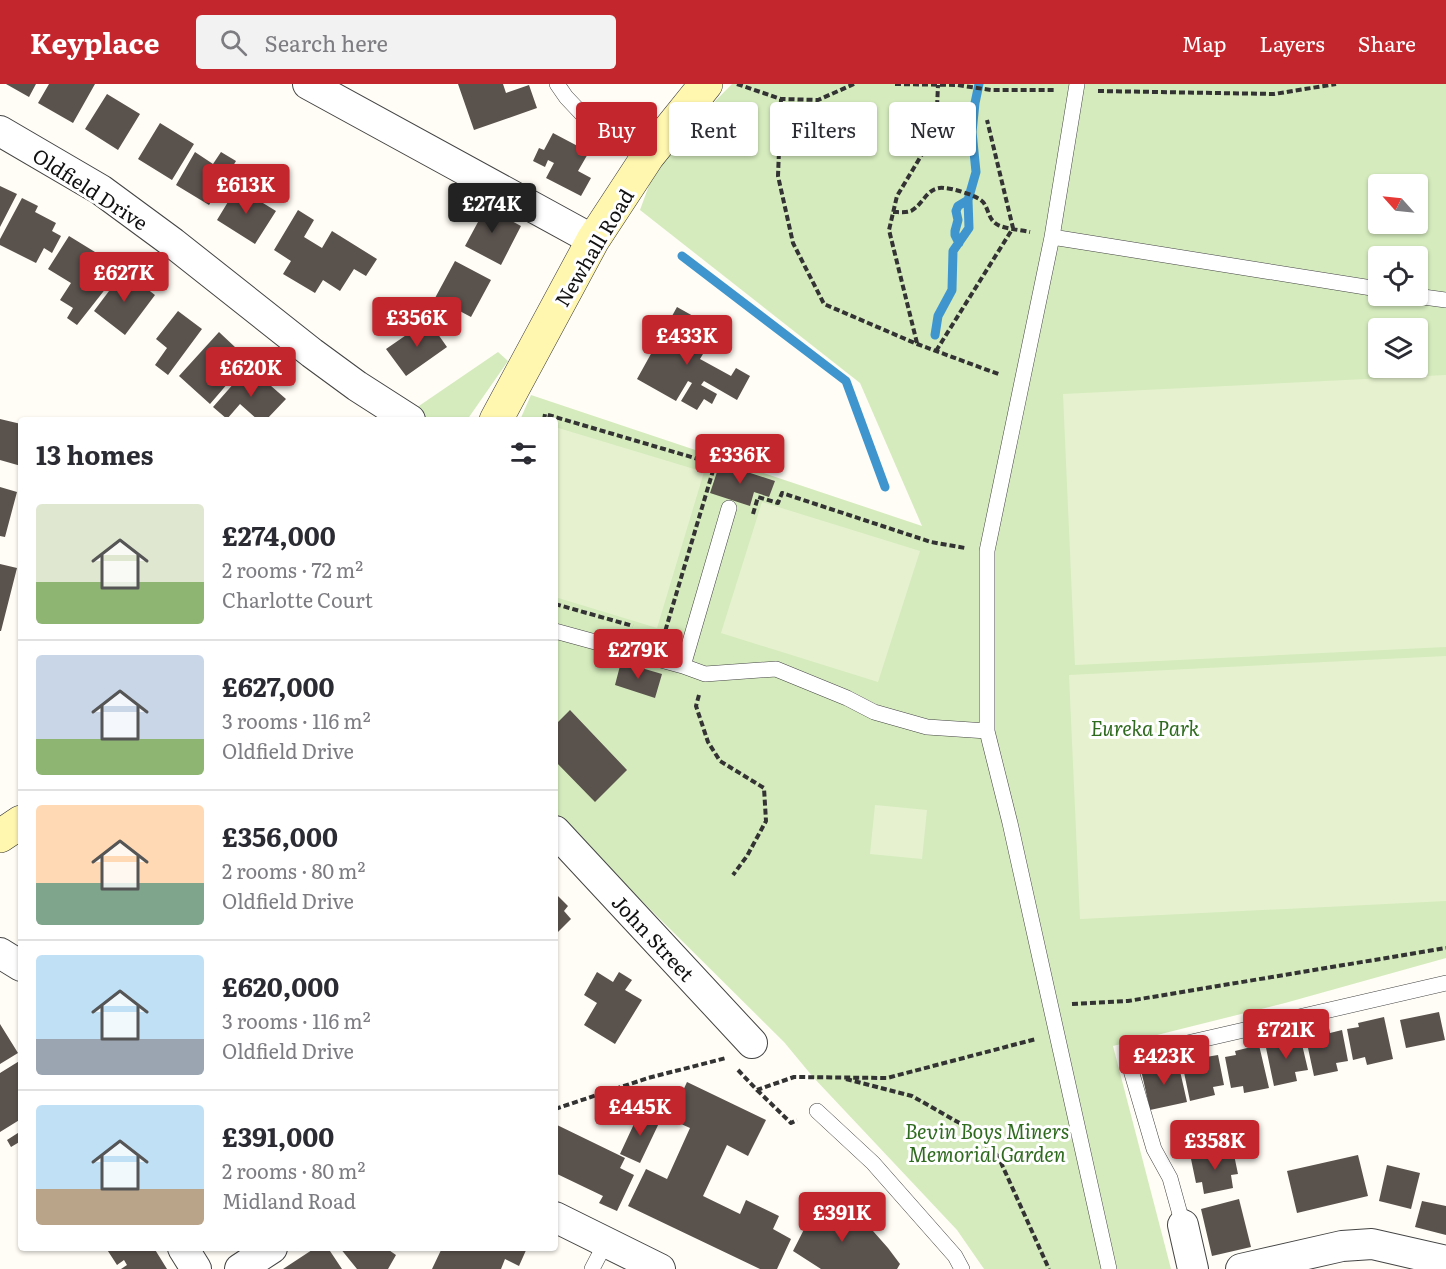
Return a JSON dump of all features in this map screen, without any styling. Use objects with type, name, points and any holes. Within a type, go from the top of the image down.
[{"type":"main road","name":"Newhall Road","points":[[657,145],[706,84]]},
{"type":"main road","name":"Newhall Road","points":[[498,417],[593,240],[648,156]]},
{"type":"main road","points":[[0,836],[18,824]]},
{"type":"street","points":[[309,84],[593,240]]},
{"type":"street","name":"Oldfield Drive","points":[[0,131],[101,190],[357,386],[405,417]]},
{"type":"street","name":"John Street","points":[[558,834],[752,1043]]},
{"type":"street","points":[[0,953],[18,964]]},
{"type":"street","points":[[558,1218],[660,1269]]},
{"type":"street","points":[[1183,1225],[1193,1269]]},
{"type":"street","points":[[1241,1269],[1342,1246],[1372,1244],[1446,1261]]},
{"type":"street","points":[[185,1251],[196,1269]]},
{"type":"street","points":[[240,1269],[267,1251]]},
{"type":"lane","points":[[557,84],[576,108]]},
{"type":"lane","points":[[1076,87],[1052,237],[987,551],[987,731],[1010,822],[1109,1269]]},
{"type":"lane","points":[[1052,237],[1368,288]]},
{"type":"lane","points":[[1428,298],[1446,300]]},
{"type":"lane","points":[[683,666],[729,508]]},
{"type":"lane","points":[[558,632],[705,674],[776,669],[847,698],[874,712],[927,727],[987,731]]},
{"type":"lane","points":[[1269,1024],[1446,983]]},
{"type":"lane","points":[[1183,1225],[1170,1178],[1154,1149],[1130,1067],[1136,1055],[1244,1030]]},
{"type":"lane","points":[[817,1111],[873,1163],[955,1256],[962,1269]]},
{"type":"lane","points":[[592,1269],[606,1242]]},
{"type":"path","points":[[737,84],[781,99],[818,100],[854,84]]},
{"type":"path","points":[[895,84],[957,85],[991,90],[1076,87],[1274,94],[1336,84]]},
{"type":"path","points":[[917,344],[889,230],[897,196],[936,131],[938,85]]},
{"type":"path","points":[[781,99],[778,176],[793,243],[824,304],[917,344],[1022,383]]},
{"type":"path","points":[[936,351],[1013,228],[987,120]]},
{"type":"path","points":[[893,212],[910,212],[928,193],[934,189],[944,188],[978,197],[985,204],[989,217],[997,225],[1013,228]]},
{"type":"path","points":[[558,418],[714,464],[664,635],[653,632]]},
{"type":"path","points":[[704,500],[753,514],[758,497],[778,503],[782,493],[931,542],[987,551]]},
{"type":"path","points":[[558,605],[642,629]]},
{"type":"path","points":[[705,674],[696,706],[708,742],[720,761],[764,789],[766,821],[733,876]]},
{"type":"path","points":[[1051,1005],[1128,1001],[1446,948]]},
{"type":"path","points":[[757,1090],[794,1077],[887,1078],[1057,1034]]},
{"type":"path","points":[[558,1108],[648,1078],[726,1057],[790,1123],[817,1111]]},
{"type":"path","points":[[839,1077],[912,1096],[963,1125],[998,1156],[1049,1269]]},
{"type":"green space","name":"Eureka Park","points":[[732,84],[1446,84],[1446,958],[1285,1003],[1113,1046],[1171,1269],[984,1269],[957,1230],[813,1077],[784,1042],[558,818],[558,417],[521,417],[531,395],[922,526],[860,383],[640,210],[659,158],[669,148],[669,156],[758,156],[758,102],[714,102]]},
{"type":"green space","points":[[498,352],[508,361],[469,417],[425,417],[413,410]]},
{"type":"green space","points":[[1446,375],[1446,647],[1075,665],[1063,394],[1386,378],[1428,378],[1428,376]]},
{"type":"green space","points":[[558,428],[704,472],[657,628],[558,598]]},
{"type":"green space","points":[[762,502],[920,551],[878,682],[721,633]]},
{"type":"green space","points":[[1446,656],[1446,901],[1080,919],[1069,675]]},
{"type":"green space","points":[[875,805],[927,810],[922,859],[870,854]]},
{"type":"building","points":[[6,84],[36,84],[29,97]]},
{"type":"building","points":[[49,84],[95,84],[73,123],[38,103]]},
{"type":"building","points":[[458,84],[503,84],[506,93],[529,85],[537,108],[474,130]]},
{"type":"building","points":[[107,94],[140,114],[118,150],[85,129]]},
{"type":"building","points":[[160,123],[194,144],[172,180],[138,159]]},
{"type":"building","points":[[553,133],[576,145],[576,156],[587,156],[578,171],[591,178],[581,196],[546,178],[554,163],[548,160],[545,167],[533,161],[539,148],[544,150]]},
{"type":"building","points":[[195,152],[213,164],[221,152],[236,161],[209,205],[176,185]]},
{"type":"building","points":[[0,186],[17,194],[0,227]]},
{"type":"building","points":[[237,187],[276,211],[255,244],[217,220]]},
{"type":"building","points":[[22,198],[38,206],[35,212],[56,223],[52,231],[61,236],[52,253],[44,248],[36,263],[0,245],[0,239]]},
{"type":"building","points":[[474,205],[484,210],[486,207],[521,226],[501,265],[465,246],[478,222],[468,216]]},
{"type":"building","points":[[298,210],[314,220],[304,237],[322,248],[332,231],[377,259],[366,276],[354,269],[340,291],[323,280],[315,293],[283,274],[291,261],[274,250]]},
{"type":"building","points":[[69,236],[108,260],[102,269],[114,278],[77,325],[67,318],[73,308],[60,300],[71,283],[48,269]]},
{"type":"building","points":[[455,261],[491,280],[471,317],[435,298]]},
{"type":"building","points":[[124,271],[155,295],[125,335],[94,311]]},
{"type":"building","points":[[677,307],[702,321],[688,345],[703,354],[700,359],[731,376],[736,368],[750,376],[737,400],[704,381],[701,385],[717,394],[712,404],[704,399],[697,410],[681,401],[692,383],[688,381],[676,401],[637,379]]},
{"type":"building","points":[[178,311],[202,329],[168,375],[155,365],[167,348],[156,339]]},
{"type":"building","points":[[428,320],[447,347],[406,376],[386,349]]},
{"type":"building","points":[[219,332],[236,348],[228,356],[241,368],[210,404],[179,376]]},
{"type":"building","points":[[255,372],[286,399],[269,417],[255,417],[240,404],[229,417],[225,417],[213,407],[243,373],[250,379]]},
{"type":"building","points":[[0,419],[18,423],[18,465],[0,460]]},
{"type":"building","points":[[720,463],[775,481],[769,497],[754,492],[750,506],[710,493]]},
{"type":"building","points":[[0,487],[17,492],[5,537],[0,536]]},
{"type":"building","points":[[0,564],[17,568],[1,631],[0,631]]},
{"type":"building","points":[[621,662],[662,674],[655,698],[615,685]]},
{"type":"building","points":[[570,710],[627,770],[595,802],[558,764],[558,722]]},
{"type":"building","points":[[558,896],[568,906],[564,911],[571,919],[558,932]]},
{"type":"building","points":[[597,972],[613,982],[619,972],[632,980],[625,990],[642,1000],[615,1044],[584,1025],[597,1003],[584,995]]},
{"type":"building","points":[[1439,1012],[1445,1040],[1406,1048],[1400,1020]]},
{"type":"building","points":[[1384,1017],[1393,1059],[1367,1065],[1365,1057],[1353,1060],[1347,1029],[1359,1027],[1358,1023]]},
{"type":"building","points":[[0,1024],[18,1053],[0,1064]]},
{"type":"building","points":[[1329,1028],[1330,1033],[1342,1030],[1348,1061],[1336,1063],[1338,1071],[1314,1076],[1305,1034]]},
{"type":"building","points":[[1288,1038],[1289,1043],[1301,1040],[1308,1070],[1295,1072],[1297,1081],[1274,1086],[1265,1043]]},
{"type":"building","points":[[1259,1045],[1269,1088],[1244,1093],[1243,1086],[1231,1088],[1225,1057],[1236,1055],[1235,1051]]},
{"type":"building","points":[[1206,1053],[1206,1057],[1218,1055],[1224,1085],[1213,1087],[1215,1095],[1190,1101],[1181,1058]]},
{"type":"building","points":[[18,1062],[18,1121],[0,1132],[0,1073]]},
{"type":"building","points":[[1178,1062],[1187,1102],[1150,1110],[1141,1070]]},
{"type":"building","points":[[687,1082],[766,1120],[748,1156],[727,1145],[703,1196],[740,1214],[746,1200],[779,1216],[773,1229],[791,1239],[777,1269],[760,1269],[628,1206],[646,1169],[667,1179],[690,1128],[670,1119]]},
{"type":"building","points":[[640,1111],[660,1121],[640,1163],[620,1154]]},
{"type":"building","points":[[558,1125],[625,1158],[620,1168],[634,1175],[617,1211],[599,1203],[603,1196],[558,1174]]},
{"type":"building","points":[[18,1133],[18,1143],[11,1147],[7,1140]]},
{"type":"building","points":[[1233,1150],[1238,1174],[1231,1175],[1233,1188],[1204,1194],[1202,1182],[1196,1183],[1191,1159]]},
{"type":"building","points":[[1358,1155],[1368,1196],[1297,1213],[1287,1171]]},
{"type":"building","points":[[1387,1165],[1420,1173],[1411,1209],[1379,1201]]},
{"type":"building","points":[[820,1198],[873,1231],[900,1264],[897,1269],[821,1269],[793,1251]]},
{"type":"building","points":[[1239,1199],[1251,1247],[1212,1256],[1201,1209]]},
{"type":"building","points":[[1422,1201],[1446,1206],[1446,1235],[1415,1227]]},
{"type":"building","points":[[108,1251],[156,1251],[167,1269],[121,1269],[127,1265],[124,1260],[117,1265]]},
{"type":"building","points":[[310,1251],[330,1251],[342,1269],[283,1269]]},
{"type":"building","points":[[342,1251],[390,1251],[396,1255],[388,1269],[357,1269]]},
{"type":"building","points":[[441,1251],[526,1251],[519,1266],[505,1259],[501,1269],[432,1269]]},
{"type":"waterway","points":[[935,335],[938,316],[952,290],[953,251],[969,228],[968,200],[976,172],[972,132],[979,84]]},
{"type":"waterway","points":[[959,243],[955,235],[958,220],[956,211],[958,206],[968,200]]},
{"type":"waterway","points":[[682,256],[846,381],[885,487]]},
{"type":"park label","name":"Bevin Boys Miners Memorial Garden","points":[[987,1142]]}]
